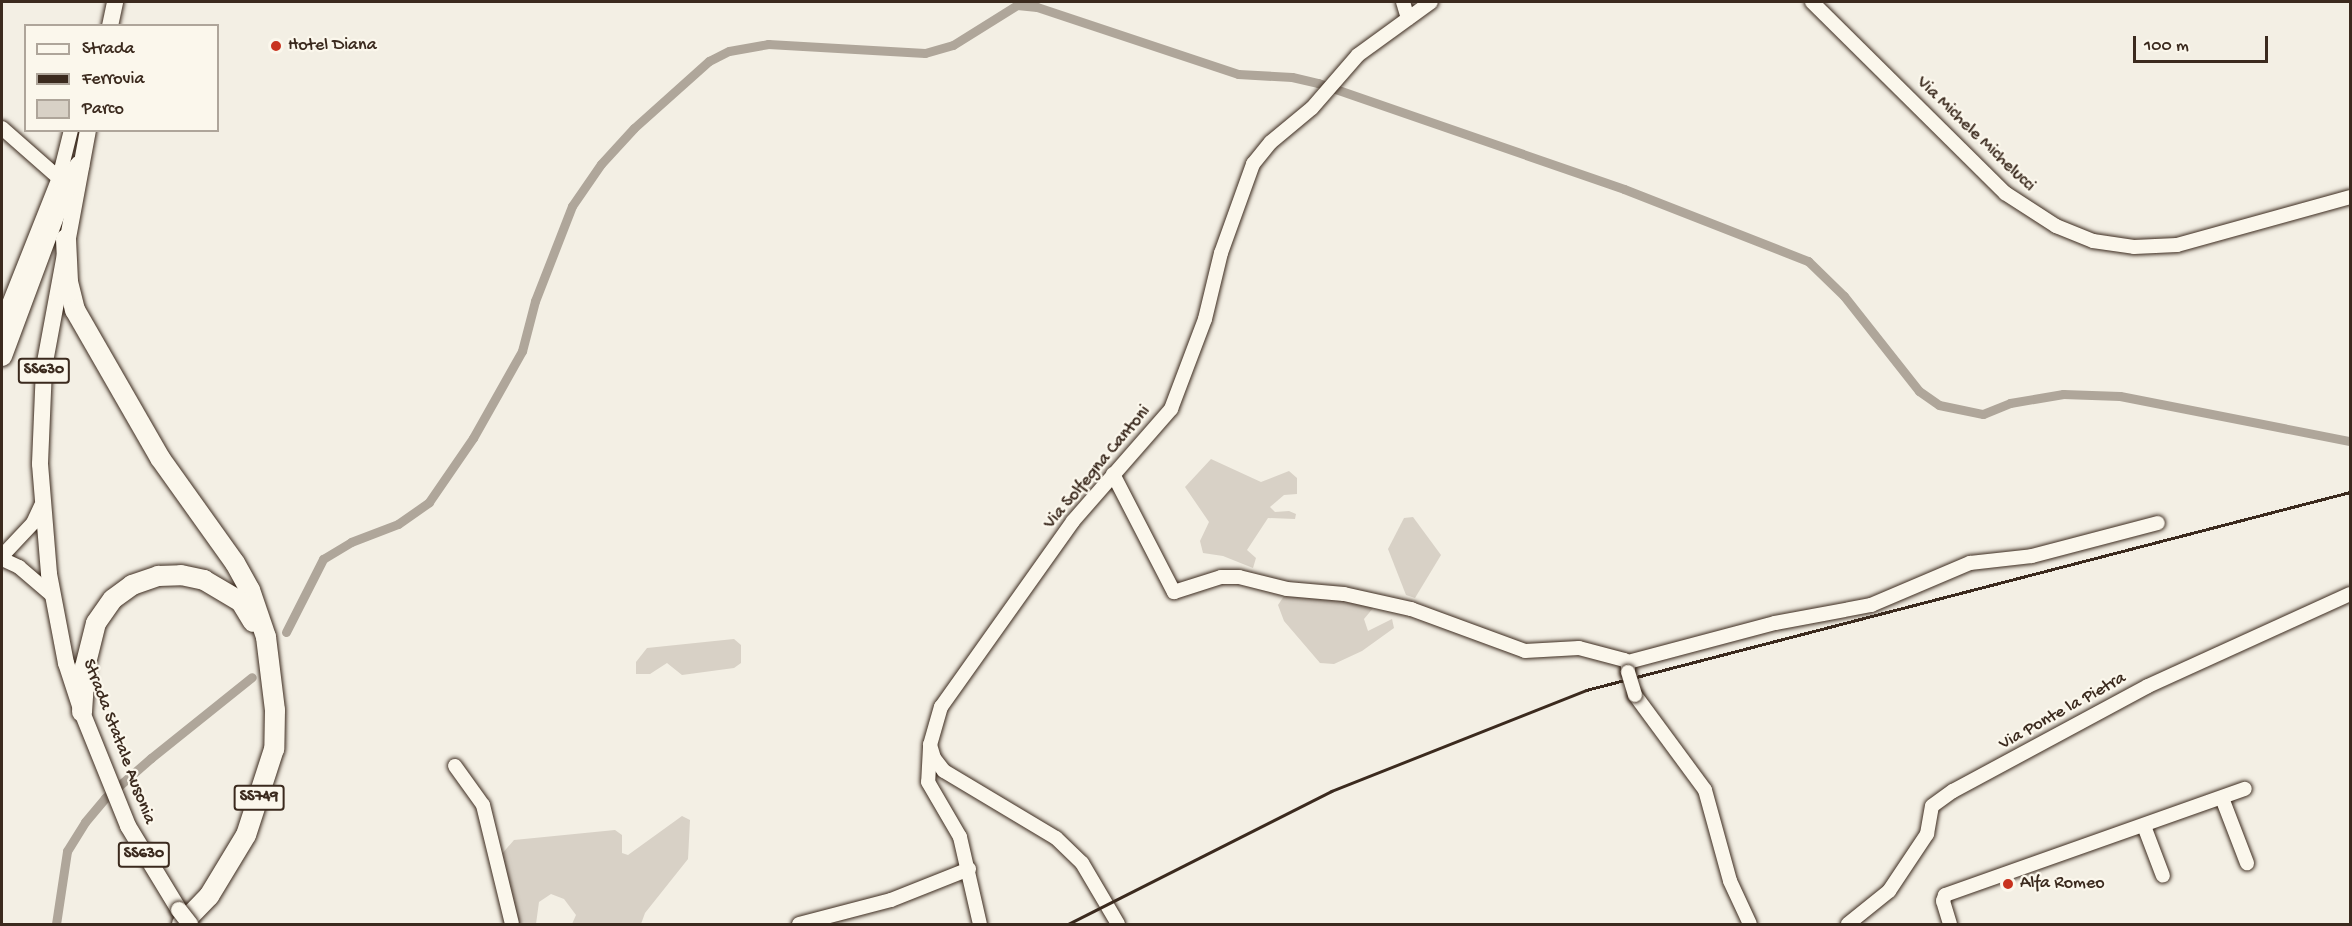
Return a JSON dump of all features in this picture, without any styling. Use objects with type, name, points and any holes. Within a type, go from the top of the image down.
[{"type":"highway","points":[[2,356],[63,192],[79,166]]},
{"type":"highway","points":[[66,239],[68,282],[75,310],[160,458],[235,563],[258,610],[267,652]]},
{"type":"highway","points":[[82,712],[85,667],[96,623],[113,599],[132,585],[158,576],[181,575],[225,590],[241,602],[267,652]]},
{"type":"highway","name":"SS749","points":[[181,917],[228,868],[261,794],[274,749],[275,710],[267,652]]},
{"type":"main road","points":[[110,24],[115,2]]},
{"type":"main road","name":"SS630","points":[[79,166],[88,132]]},
{"type":"main road","name":"Strada Statale Ausonia","points":[[79,166],[44,368],[41,506],[53,596],[66,663],[82,712],[113,791],[128,826],[181,917],[190,924]]},
{"type":"street","points":[[1403,2],[1408,18]]},
{"type":"street","name":"Via Solfegna Cantoni","points":[[933,792],[928,782],[930,745],[941,707],[1073,521],[1172,409],[1205,319],[1221,253],[1253,164],[1271,142],[1312,108],[1358,56],[1431,2]]},
{"type":"street","name":"Via Michele Michelucci","points":[[1812,2],[2005,193],[2056,226],[2094,241],[2134,247],[2176,245],[2350,197]]},
{"type":"street","points":[[2,128],[59,178]]},
{"type":"street","points":[[2,321],[59,178],[70,132]]},
{"type":"street","points":[[1113,474],[1174,592],[1206,579],[1239,577],[1287,589],[1344,594],[1411,609],[1525,651],[1579,648],[1628,667],[1775,623],[1871,605],[1970,563],[2032,556],[2158,523]]},
{"type":"street","points":[[41,506],[33,523],[2,557],[19,567],[53,596]]},
{"type":"street","name":"Via Ponte la Pietra","points":[[1848,924],[1889,891],[1927,834],[1932,806],[1953,791],[2139,691],[2350,594]]},
{"type":"street","points":[[1628,667],[1635,695],[1705,790],[1730,881],[1750,924]]},
{"type":"street","points":[[930,745],[934,758],[950,775],[1056,838],[1082,863],[1118,924]]},
{"type":"street","points":[[455,766],[483,805],[512,924]]},
{"type":"street","points":[[950,775],[933,792],[960,837],[981,924]]},
{"type":"street","points":[[1950,924],[1943,901],[1945,895],[2245,789]]},
{"type":"street","points":[[2222,798],[2247,863]]},
{"type":"street","points":[[2144,825],[2163,876]]},
{"type":"street","points":[[799,924],[891,900],[969,869]]},
{"type":"green space","points":[[1211,459],[1261,482],[1289,471],[1297,478],[1297,494],[1284,495],[1270,507],[1275,512],[1289,511],[1296,514],[1295,519],[1268,518],[1247,550],[1256,558],[1253,568],[1223,556],[1203,553],[1200,541],[1209,522],[1185,487]]},
{"type":"green space","points":[[1413,517],[1441,555],[1415,598],[1406,595],[1388,549],[1404,518]]},
{"type":"green space","points":[[1284,596],[1357,598],[1374,607],[1364,619],[1368,631],[1392,619],[1394,628],[1362,651],[1334,664],[1320,663],[1284,621],[1278,605]]},
{"type":"green space","points":[[734,639],[741,645],[741,663],[734,668],[682,675],[667,663],[650,674],[636,674],[636,662],[647,648]]},
{"type":"green space","points":[[682,816],[690,820],[688,859],[645,913],[641,924],[572,924],[576,915],[564,899],[551,894],[539,902],[536,924],[516,924],[501,855],[514,840],[615,830],[622,835],[622,853],[628,855]]},
{"type":"waterway","points":[[286,632],[323,559],[351,542],[398,524],[429,502],[473,438],[522,351],[535,301],[572,206],[601,164],[634,128],[709,61],[729,51],[768,44],[925,53],[953,45],[1017,5],[1037,7],[1238,74],[1292,77],[1318,83],[1624,189],[1808,261],[1844,296],[1919,391],[1939,405],[1983,414],[2010,403],[2063,394],[2120,396],[2350,441]]},
{"type":"waterway","points":[[56,924],[67,851],[85,822],[105,798],[151,758],[252,677]]},
{"type":"railway","points":[[1068,924],[1331,791],[1586,690],[2350,492]]},
{"type":"place","name":"Hotel Diana","points":[[276,46]]},
{"type":"place","name":"Alfa Romeo","points":[[2008,884]]}]
